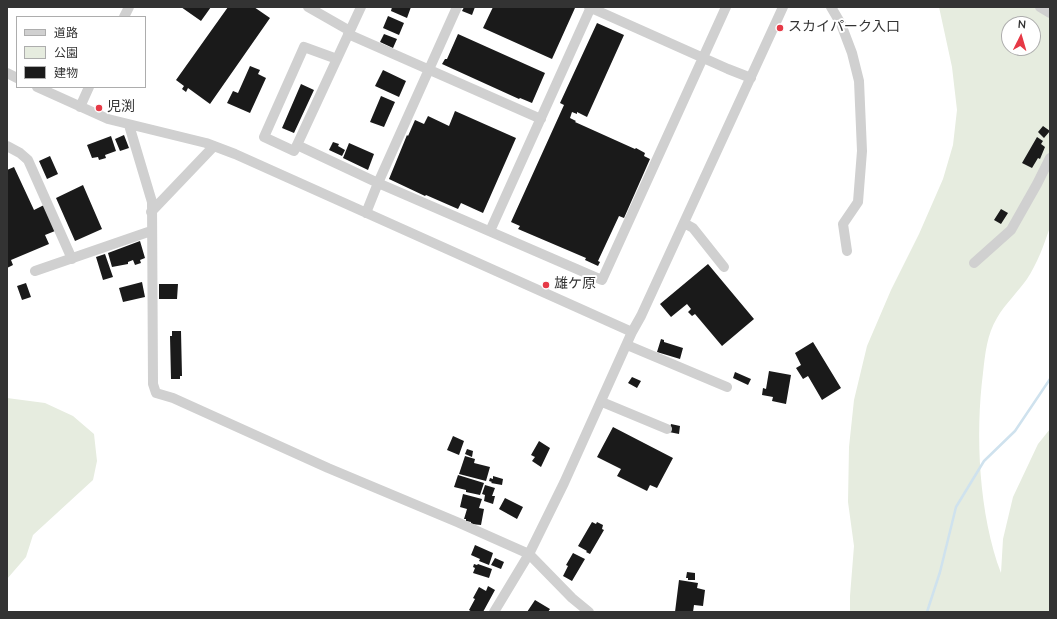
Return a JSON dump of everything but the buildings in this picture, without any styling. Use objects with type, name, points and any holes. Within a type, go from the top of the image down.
[{"type":"street","points":[[124,16],[129,7]]},
{"type":"street","points":[[308,7],[349,33],[541,119]]},
{"type":"street","points":[[337,59],[304,47],[264,137],[294,151],[297,145],[337,59],[361,7]]},
{"type":"street","points":[[366,213],[378,182],[457,7]]},
{"type":"street","points":[[490,231],[590,7],[751,78]]},
{"type":"street","points":[[297,145],[602,280],[726,7]]},
{"type":"street","points":[[494,612],[529,554],[564,483],[602,402],[632,332],[641,316],[783,7]]},
{"type":"street","points":[[831,7],[841,24],[852,53],[859,81],[861,158],[858,202],[843,224],[847,251]]},
{"type":"street","points":[[1040,7],[1050,14]]},
{"type":"street","points":[[7,73],[16,78]]},
{"type":"street","points":[[39,88],[108,119],[214,146],[242,157],[632,332]]},
{"type":"street","points":[[80,106],[89,88]]},
{"type":"street","points":[[129,125],[152,202],[153,384],[156,393],[173,398],[328,468],[529,554],[572,598],[589,612]]},
{"type":"street","points":[[7,146],[20,153],[28,160],[72,258]]},
{"type":"street","points":[[151,212],[214,146]]},
{"type":"street","points":[[974,263],[1011,230],[1050,158]]},
{"type":"street","points":[[684,223],[693,228],[724,267]]},
{"type":"street","points":[[35,272],[151,231]]},
{"type":"street","points":[[627,345],[728,388]]},
{"type":"street","points":[[602,402],[667,429]]},
{"type":"green space","points":[[939,7],[1050,7],[1050,227],[1031,273],[1000,313],[991,331],[987,344],[981,397],[979,448],[988,526],[1001,573],[1003,539],[1013,497],[1038,444],[1050,429],[1050,612],[850,612],[854,546],[848,502],[849,447],[854,400],[867,346],[891,290],[919,234],[943,179],[953,145],[957,110],[952,67]]},
{"type":"green space","points":[[7,398],[45,403],[73,416],[94,434],[97,461],[93,480],[33,535],[26,557],[7,579]]},
{"type":"waterway","points":[[927,612],[940,572],[956,507],[984,461],[1015,431],[1050,379]]},
{"type":"place","name":"スカイパーク入口","points":[[780,28]]},
{"type":"place","name":"児渕","points":[[99,108]]},
{"type":"place","name":"雄ケ原","points":[[546,285]]}]
